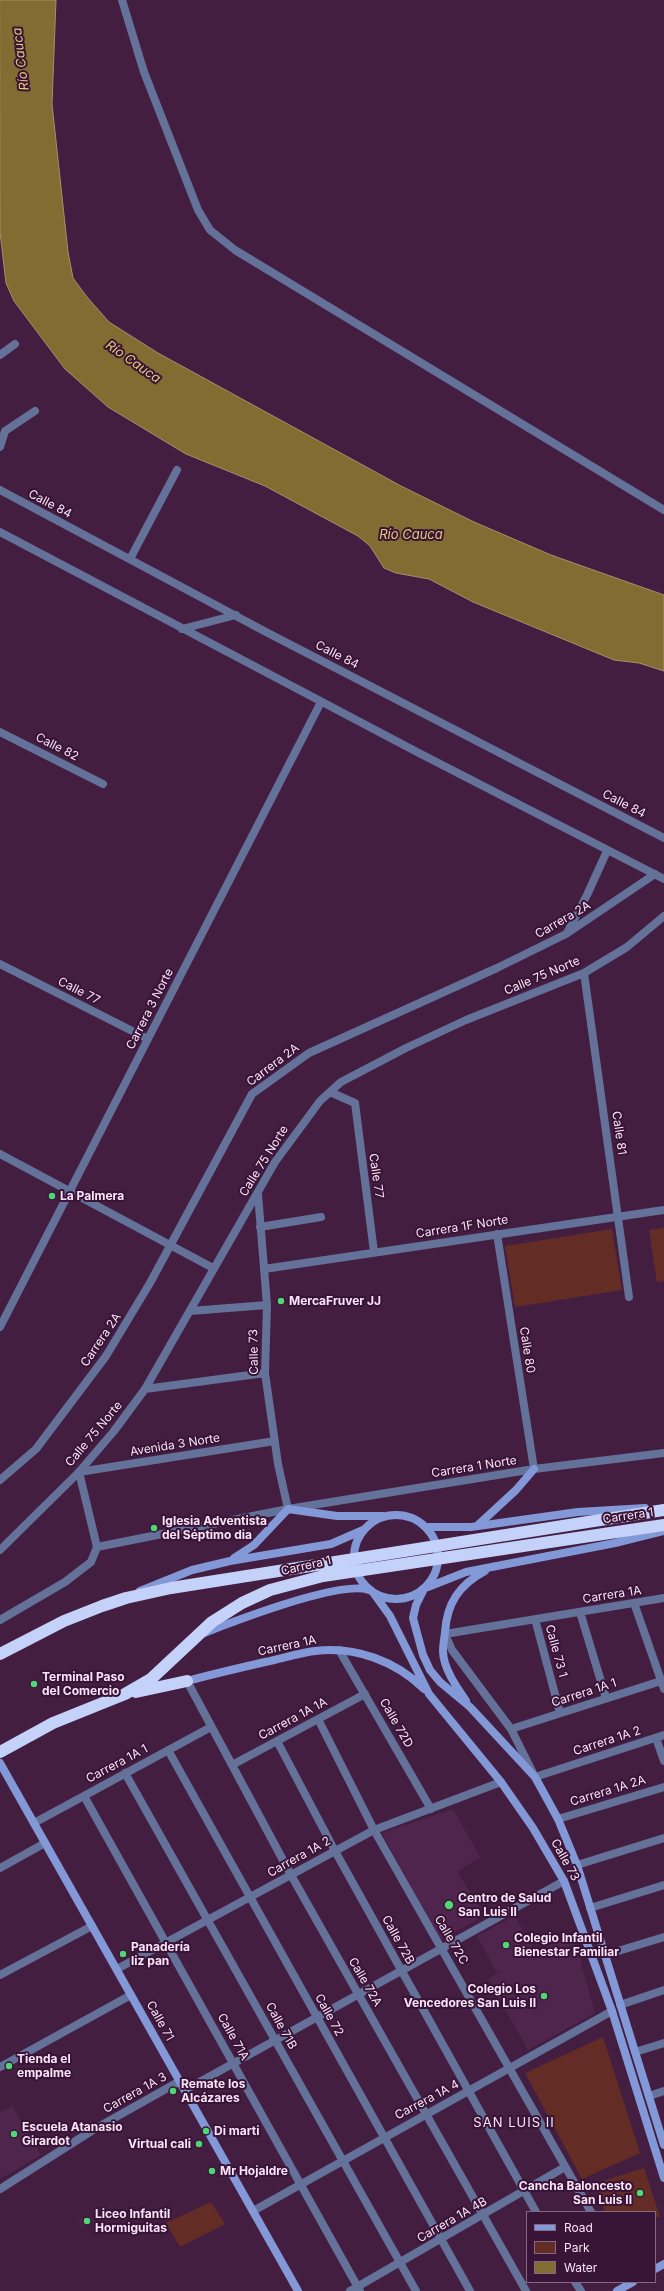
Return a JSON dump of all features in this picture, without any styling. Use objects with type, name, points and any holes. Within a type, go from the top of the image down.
[{"type":"highway","name":"Carrera 1","points":[[0,1654],[64,1621],[126,1598],[171,1588],[664,1509]]},
{"type":"highway","name":"Carrera 1","points":[[0,1752],[53,1723],[124,1694],[151,1679],[221,1615],[270,1590],[323,1576],[614,1531],[660,1529]]},
{"type":"highway","points":[[124,1694],[187,1681]]},
{"type":"street","points":[[122,0],[158,107],[198,210],[210,230],[241,254],[664,510]]},
{"type":"street","points":[[0,354],[15,344]]},
{"type":"street","points":[[0,447],[5,431],[35,411]]},
{"type":"street","points":[[130,559],[177,470]]},
{"type":"street","name":"Calle 84","points":[[0,490],[236,614],[266,632],[664,838]]},
{"type":"street","points":[[0,532],[321,702],[607,851],[664,879]]},
{"type":"street","points":[[182,629],[236,614]]},
{"type":"street","name":"Carrera 3 Norte","points":[[0,1327],[321,702]]},
{"type":"street","name":"Calle 82","points":[[0,732],[103,784]]},
{"type":"street","points":[[566,934],[587,896],[607,851]]},
{"type":"street","name":"Carrera 2A","points":[[0,1480],[36,1449],[83,1389],[130,1319],[252,1094],[309,1053],[498,968],[566,934],[655,874]]},
{"type":"street","name":"Calle 75 Norte","points":[[0,1550],[78,1472],[114,1431],[145,1389],[213,1268],[276,1162],[302,1123],[330,1092],[341,1082],[406,1048],[466,1020],[584,973],[627,947],[664,916]]},
{"type":"street","name":"Calle 77","points":[[0,964],[148,1039]]},
{"type":"street","name":"Calle 81","points":[[584,973],[619,1216],[629,1297]]},
{"type":"street","name":"Calle 77","points":[[330,1092],[355,1103],[374,1252]]},
{"type":"street","points":[[0,1154],[213,1268]]},
{"type":"street","name":"Calle 73","points":[[258,1194],[267,1305],[265,1373],[275,1441],[288,1509]]},
{"type":"street","name":"Carrera 1F Norte","points":[[264,1269],[664,1210]]},
{"type":"street","points":[[260,1227],[321,1217]]},
{"type":"street","name":"Calle 80","points":[[497,1234],[534,1469]]},
{"type":"street","points":[[190,1311],[267,1305]]},
{"type":"street","points":[[145,1389],[265,1373]]},
{"type":"street","name":"Avenida 3 Norte","points":[[78,1472],[275,1441]]},
{"type":"street","name":"Carrera 1 Norte","points":[[98,1546],[288,1509],[534,1469],[664,1453]]},
{"type":"street","points":[[477,1526],[516,1490],[534,1469]]},
{"type":"street","points":[[0,1620],[65,1582],[91,1562],[98,1546],[78,1472]]},
{"type":"street","points":[[230,1561],[254,1545],[288,1509],[337,1516],[408,1517],[426,1527],[435,1540],[439,1559],[435,1575],[425,1589]]},
{"type":"street","points":[[426,1527],[477,1526],[592,1511],[664,1509]]},
{"type":"street","points":[[371,1591],[358,1576],[354,1558],[356,1544],[366,1529],[375,1521],[387,1516]]},
{"type":"street","points":[[126,1598],[173,1576],[230,1561],[331,1544],[366,1529]]},
{"type":"street","points":[[198,1635],[236,1620],[310,1597],[352,1588],[371,1591],[382,1597],[396,1599],[411,1597],[452,1576],[660,1529],[664,1531]]},
{"type":"street","points":[[660,1529],[664,1536]]},
{"type":"street","points":[[470,1707],[452,1678],[445,1662],[442,1644],[445,1634],[446,1618],[456,1596],[472,1579],[493,1567]]},
{"type":"street","name":"Calle 73","points":[[425,1589],[416,1605],[413,1618],[423,1655],[440,1682],[470,1707],[535,1777],[558,1819],[577,1864],[664,2143]]},
{"type":"street","name":"Calle 73","points":[[371,1591],[390,1616],[429,1694],[501,1782],[533,1828],[564,1881],[590,1947],[612,2011],[664,2178]]},
{"type":"street","name":"Carrera 1A","points":[[445,1634],[664,1598]]},
{"type":"street","points":[[634,1603],[663,1680],[664,1689]]},
{"type":"street","points":[[580,1612],[606,1698]]},
{"type":"street","name":"Calle 73 1","points":[[535,1619],[560,1713]]},
{"type":"street","points":[[445,1634],[452,1650],[511,1729],[535,1777]]},
{"type":"street","name":"Carrera 1A","points":[[187,1681],[315,1651],[339,1650],[366,1655],[387,1662],[412,1678],[429,1694]]},
{"type":"street","name":"Calle 72D","points":[[339,1650],[366,1694],[430,1809]]},
{"type":"street","name":"Carrera 1A 1","points":[[511,1729],[663,1680]]},
{"type":"street","name":"Calle 72A","points":[[187,1681],[291,1875],[526,2291]]},
{"type":"street","name":"Carrera 1A 1A","points":[[232,1765],[366,1694]]},
{"type":"street","name":"Calle 72C","points":[[318,1719],[374,1830],[590,2211]]},
{"type":"street","name":"Carrera 1A 1","points":[[34,1822],[211,1727]]},
{"type":"street","name":"Carrera 1A 2","points":[[535,1777],[664,1735]]},
{"type":"street","points":[[656,1738],[664,1761]]},
{"type":"street","name":"Calle 72B","points":[[277,1741],[335,1851],[535,2211]]},
{"type":"street","name":"Calle 72","points":[[168,1750],[470,2291]]},
{"type":"street","name":"Calle 71","points":[[0,1763],[298,2291]]},
{"type":"street","name":"Calle 71B","points":[[125,1773],[416,2291]]},
{"type":"street","name":"Carrera 1A 2","points":[[117,1969],[374,1830],[501,1782]]},
{"type":"street","name":"Carrera 1A 2A","points":[[558,1819],[664,1787]]},
{"type":"street","name":"Calle 71A","points":[[84,1796],[301,2184],[356,2290]]},
{"type":"street","points":[[577,1864],[664,1838]]},
{"type":"street","points":[[0,1868],[46,1843]]},
{"type":"street","name":"Carrera 1A 3","points":[[185,2090],[564,1881]]},
{"type":"street","points":[[590,1908],[664,1885]]},
{"type":"street","points":[[0,1975],[92,1926]]},
{"type":"street","points":[[605,1955],[664,1937]]},
{"type":"street","points":[[620,2005],[664,1990]]},
{"type":"street","points":[[0,2067],[131,1995]]},
{"type":"street","name":"Carrera 1A 4","points":[[253,2211],[612,2011]]},
{"type":"street","points":[[635,2052],[664,2043]]},
{"type":"street","name":"Carrera 1A 3","points":[[0,2189],[93,2130],[180,2081]]},
{"type":"street","points":[[649,2096],[664,2091]]},
{"type":"street","name":"Carrera 1A 4B","points":[[356,2290],[565,2167]]},
{"type":"street","points":[[617,2291],[630,2283]]},
{"type":"shaded area","points":[[453,1809],[480,1857],[457,1872],[485,1915],[440,1940],[382,1833]]},
{"type":"shaded area","name":"Colegio Los Vencedores San Luis II","points":[[515,1916],[536,1953],[573,1933],[595,2013],[528,2050],[488,1979],[504,1970],[497,1973],[477,1936]]},
{"type":"shaded area","name":"Escuela Atanasio Girardot","points":[[12,2106],[41,2155],[0,2179],[0,2113]]},
{"type":"shaded area","name":"Liceo Infantil Hormiguitas","points":[[90,2216],[95,2222],[83,2226],[78,2220]]},
{"type":"green space","points":[[664,1228],[664,1281],[657,1282],[649,1230]]},
{"type":"green space","points":[[612,1229],[622,1290],[515,1307],[505,1246]]},
{"type":"green space","points":[[603,2037],[640,2153],[582,2179],[525,2073]]},
{"type":"green space","points":[[644,2168],[660,2217],[656,2218],[656,2211],[605,2211],[596,2183]]},
{"type":"green space","points":[[211,2202],[225,2224],[180,2247],[166,2223]]},
{"type":"water","name":"Río Cauca","points":[[0,0],[56,0],[52,104],[68,252],[73,278],[109,322],[158,353],[401,486],[474,522],[551,555],[664,595],[664,671],[639,663],[614,660],[473,602],[429,579],[396,573],[384,568],[370,546],[358,536],[265,486],[186,454],[108,407],[65,369],[14,301],[6,283],[0,232]]},
{"type":"place","name":"La Palmera","points":[[52,1196]]},
{"type":"place","name":"MercaFruver JJ","points":[[281,1301]]},
{"type":"place","name":"Iglesia Adventista del Séptimo dia","points":[[154,1528]]},
{"type":"place","name":"Terminal Paso del Comercio","points":[[34,1684]]},
{"type":"place","name":"Centro de Salud San Luis II","points":[[449,1905]]},
{"type":"place","name":"Colegio Infantil Bienestar Familiar","points":[[506,1945]]},
{"type":"place","name":"Panadería liz pan","points":[[123,1954]]},
{"type":"place","name":"Colegio Los Vencedores San Luis II","points":[[544,1996]]},
{"type":"place","name":"Tienda el empalme","points":[[9,2066]]},
{"type":"place","name":"Remate los Alcázares","points":[[173,2091]]},
{"type":"place","name":"Di marti","points":[[206,2131]]},
{"type":"place","name":"Escuela Atanasio Girardot","points":[[14,2134]]},
{"type":"place","name":"Virtual cali","points":[[199,2144]]},
{"type":"place","name":"Mr Hojaldre","points":[[212,2171]]},
{"type":"place","name":"Cancha Baloncesto San Luis II","points":[[640,2193]]},
{"type":"place","name":"Liceo Infantil Hormiguitas","points":[[87,2221]]},
{"type":"district","name":"SAN LUIS II","points":[[514,2123]]}]
